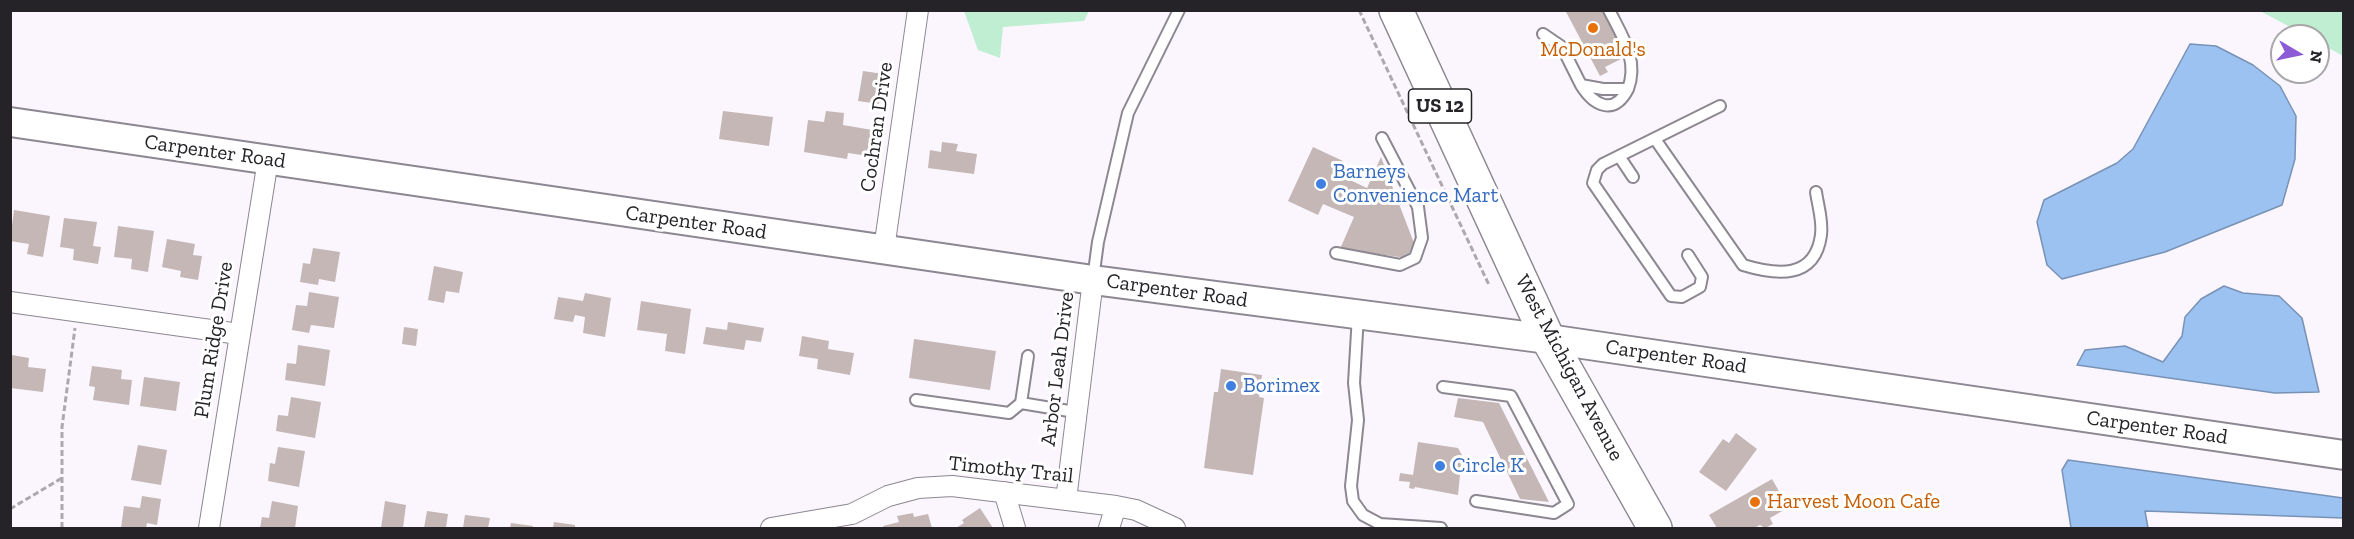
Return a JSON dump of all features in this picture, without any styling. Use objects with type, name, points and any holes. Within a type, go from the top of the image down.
[{"type":"highway","name":"West Michigan Avenue","points":[[1396,10],[1548,339],[1655,528]]},
{"type":"main road","name":"Carpenter Road","points":[[10,122],[1093,280],[1548,339],[2343,455]]},
{"type":"street","name":"Cochran Drive","points":[[884,249],[918,10]]},
{"type":"street","name":"Plum Ridge Drive","points":[[209,528],[268,160]]},
{"type":"street","name":"Arbor Leah Drive","points":[[1066,500],[1093,280]]},
{"type":"street","points":[[10,302],[239,334]]},
{"type":"street","name":"Timothy Trail","points":[[771,528],[854,521],[888,496],[918,488],[952,486],[1116,506],[1136,510],[1175,528]]},
{"type":"street","points":[[1004,492],[1015,528]]},
{"type":"street","points":[[1109,528],[1116,506]]},
{"type":"lane","points":[[1093,280],[1098,242],[1128,113],[1179,10]]},
{"type":"lane","points":[[1543,34],[1562,47],[1590,100],[1602,105],[1613,105],[1623,98],[1628,88],[1632,78],[1632,60],[1609,10]]},
{"type":"lane","points":[[1688,255],[1702,277],[1700,287],[1682,297],[1671,296],[1593,183],[1597,170],[1619,156],[1720,106]]},
{"type":"lane","points":[[1336,254],[1400,266],[1415,258],[1422,238],[1418,207],[1382,138]]},
{"type":"lane","points":[[1655,139],[1743,265],[1766,272],[1790,273],[1806,265],[1814,255],[1821,235],[1816,192]]},
{"type":"lane","points":[[1619,156],[1633,177]]},
{"type":"lane","points":[[1358,315],[1354,383],[1358,420],[1351,486],[1353,501],[1363,515],[1380,524],[1441,528]]},
{"type":"lane","points":[[916,400],[1010,413],[1021,403],[1029,356]]},
{"type":"lane","points":[[1443,387],[1511,396],[1568,504],[1554,513],[1476,501]]},
{"type":"lane","points":[[1021,403],[1075,412]]},
{"type":"path","points":[[1359,10],[1489,285]]},
{"type":"path","points":[[62,528],[62,428],[77,311]]},
{"type":"path","points":[[10,509],[62,478]]},
{"type":"green space","points":[[964,10],[1089,11],[1084,21],[1003,27],[1000,58],[978,50]]},
{"type":"green space","points":[[2260,11],[2343,11],[2343,56],[2330,49],[2330,24],[2284,24]]},
{"type":"water","points":[[2190,44],[2216,46],[2253,65],[2270,78],[2270,84],[2280,86],[2296,116],[2295,159],[2282,205],[2165,252],[2062,279],[2047,265],[2037,222],[2044,200],[2117,163],[2133,149]]},
{"type":"water","points":[[2224,286],[2243,293],[2279,296],[2302,318],[2319,392],[2275,393],[2077,365],[2085,350],[2125,346],[2163,362],[2182,336],[2185,317],[2201,299]]},
{"type":"water","points":[[2068,460],[2343,498],[2343,518],[2145,511],[2148,528],[2071,528],[2062,470]]},
{"type":"building","name":"McDonald's","points":[[1565,10],[1605,10],[1627,56],[1605,67],[1608,72],[1600,76]]},
{"type":"building","points":[[863,71],[884,74],[879,104],[858,101]]},
{"type":"building","points":[[723,111],[773,117],[769,146],[719,139]]},
{"type":"building","points":[[826,111],[844,113],[843,125],[878,131],[875,157],[848,153],[847,159],[804,152],[808,120],[824,122]]},
{"type":"building","points":[[942,142],[958,144],[956,151],[977,154],[974,174],[928,168],[930,150],[941,152]]},
{"type":"building","points":[[1313,147],[1343,161],[1337,174],[1367,188],[1381,157],[1414,243],[1407,258],[1340,249],[1354,217],[1323,204],[1318,215],[1288,201]]},
{"type":"building","points":[[14,210],[50,216],[43,257],[27,254],[29,244],[10,241]]},
{"type":"building","points":[[64,218],[97,222],[93,246],[101,247],[98,264],[73,260],[74,249],[60,247]]},
{"type":"building","points":[[118,226],[154,231],[148,272],[131,269],[132,259],[114,257]]},
{"type":"building","points":[[167,239],[195,244],[193,255],[202,256],[198,280],[180,277],[181,271],[162,267]]},
{"type":"building","points":[[313,248],[340,252],[335,282],[319,279],[318,285],[300,282],[303,263],[310,264]]},
{"type":"building","points":[[434,266],[463,272],[459,293],[446,291],[444,303],[428,300]]},
{"type":"building","points":[[309,292],[339,297],[334,328],[311,325],[309,333],[292,330],[296,305],[307,306]]},
{"type":"building","points":[[585,293],[611,298],[605,337],[583,333],[585,317],[575,315],[573,322],[554,319],[558,297],[583,301]]},
{"type":"building","points":[[641,301],[691,309],[685,354],[665,351],[667,334],[637,330]]},
{"type":"building","points":[[728,322],[764,328],[761,342],[746,340],[744,350],[703,344],[706,327],[727,330]]},
{"type":"building","points":[[404,327],[418,329],[416,346],[402,344]]},
{"type":"building","points":[[802,336],[829,341],[828,349],[854,353],[850,375],[817,369],[818,359],[799,356]]},
{"type":"building","points":[[914,339],[996,351],[990,390],[909,378]]},
{"type":"building","points":[[298,345],[330,350],[325,386],[285,380],[287,363],[296,364]]},
{"type":"building","points":[[12,355],[29,358],[28,367],[46,369],[43,392],[10,388]]},
{"type":"building","points":[[92,366],[122,370],[121,379],[132,380],[129,405],[93,400],[95,387],[89,386]]},
{"type":"building","points":[[1221,369],[1262,375],[1259,397],[1264,398],[1253,475],[1204,468],[1214,392],[1218,392]]},
{"type":"building","points":[[144,377],[180,382],[176,411],[140,406]]},
{"type":"building","points":[[291,397],[321,402],[315,438],[276,431],[278,415],[288,416]]},
{"type":"building","points":[[1458,398],[1499,403],[1549,502],[1520,499],[1483,422],[1454,417]]},
{"type":"building","points":[[1736,433],[1757,449],[1726,491],[1699,472],[1723,439],[1729,443]]},
{"type":"building","points":[[1418,442],[1458,448],[1462,455],[1458,495],[1415,487],[1414,489],[1409,488],[1410,482],[1399,481],[1400,473],[1413,475]]},
{"type":"building","points":[[138,445],[167,450],[161,485],[131,480]]},
{"type":"building","points":[[278,447],[305,451],[299,487],[268,481],[270,463],[275,464]]},
{"type":"building","name":"Harvest Moon Cafe","points":[[1772,479],[1780,493],[1775,495],[1784,510],[1770,518],[1773,524],[1765,528],[1760,525],[1754,528],[1717,528],[1709,515]]},
{"type":"building","points":[[142,496],[161,499],[157,525],[147,523],[146,528],[121,528],[124,506],[140,508]]},
{"type":"building","points":[[272,501],[298,506],[295,528],[260,528],[262,517],[269,518]]},
{"type":"building","points":[[385,501],[406,505],[403,528],[381,528]]},
{"type":"building","points":[[980,508],[993,528],[956,528],[964,523],[962,520]]},
{"type":"building","points":[[427,511],[448,514],[446,528],[424,528]]},
{"type":"building","points":[[913,513],[914,517],[928,514],[932,528],[884,528],[883,526],[899,522],[897,516]]},
{"type":"building","points":[[465,515],[490,518],[488,528],[463,528]]},
{"type":"building","points":[[554,522],[575,525],[575,528],[553,528]]},
{"type":"building","points":[[511,523],[533,526],[533,528],[510,528]]},
{"type":"place","name":"McDonald's","points":[[1593,28]]},
{"type":"place","name":"Barneys Convenience Mart","points":[[1321,184]]},
{"type":"place","name":"Borimex","points":[[1231,386]]},
{"type":"place","name":"Circle K","points":[[1440,466]]},
{"type":"place","name":"Harvest Moon Cafe","points":[[1755,502]]}]
